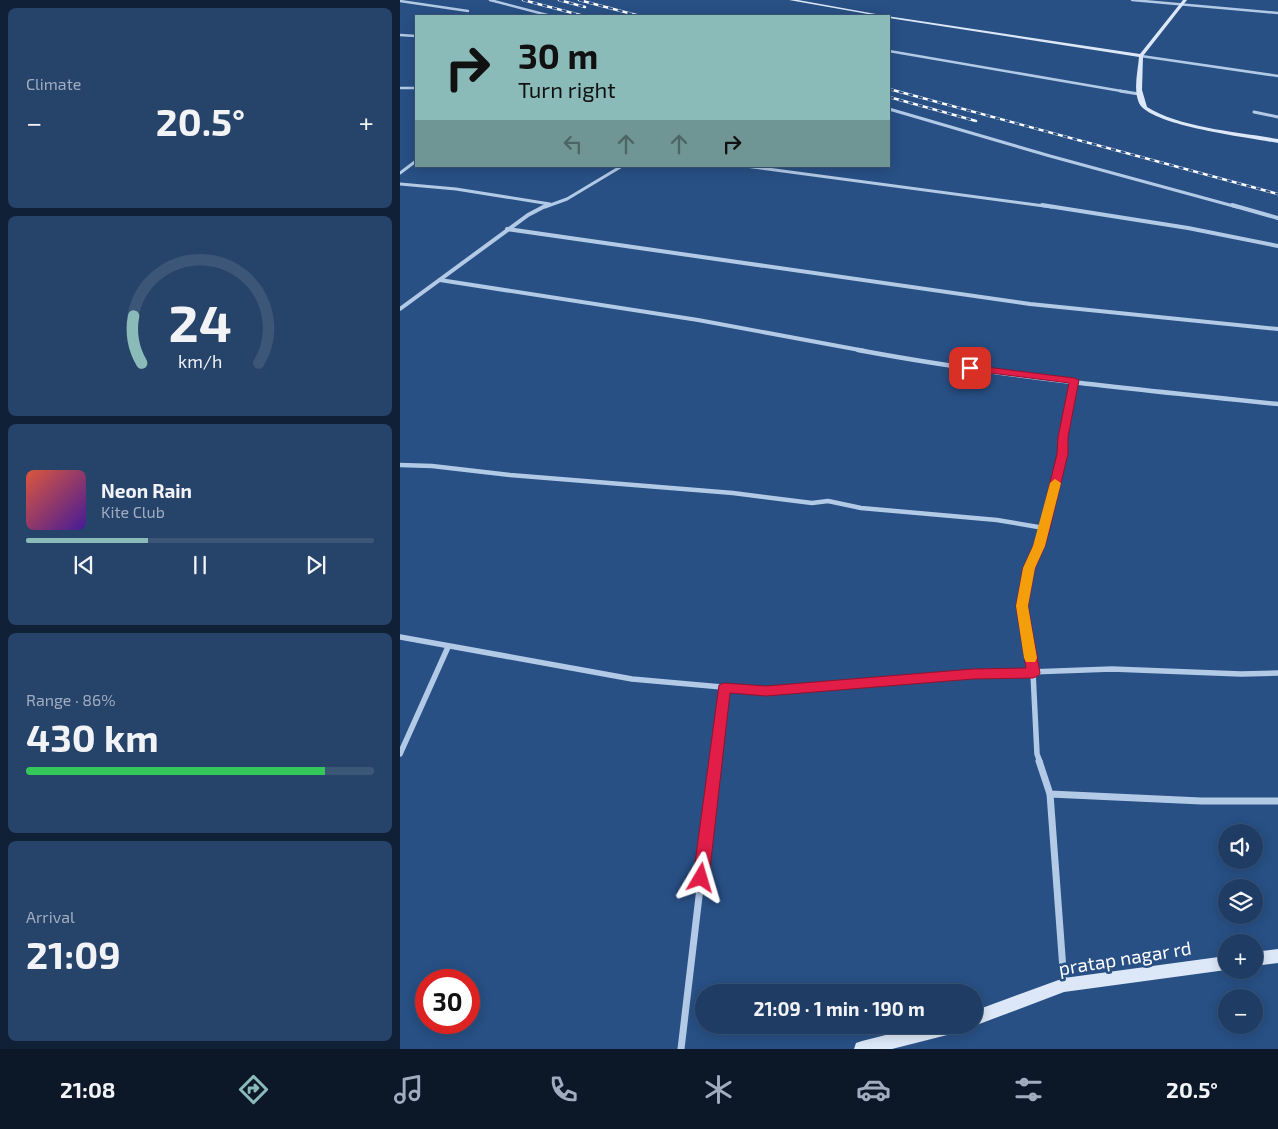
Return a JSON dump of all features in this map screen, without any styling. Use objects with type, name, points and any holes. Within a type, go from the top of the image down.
[{"type":"street","points":[[490,0],[547,15]]},
{"type":"street","points":[[791,0],[878,15]]},
{"type":"street","points":[[1132,0],[1184,2],[1278,13]]},
{"type":"street","points":[[400,2],[468,11]]},
{"type":"street","points":[[1184,2],[1141,56],[1139,94],[1145,108],[1154,114],[1173,121],[1278,141]]},
{"type":"street","points":[[890,17],[1278,76]]},
{"type":"street","points":[[400,35],[415,36]]},
{"type":"street","points":[[890,51],[1139,94]]},
{"type":"street","points":[[400,88],[415,88]]},
{"type":"street","points":[[890,109],[1041,154],[1278,218]]},
{"type":"street","points":[[1254,112],[1278,117]]},
{"type":"street","points":[[400,173],[415,162]]},
{"type":"street","points":[[400,309],[507,229],[620,167]]},
{"type":"street","points":[[753,167],[1061,208],[1188,228],[1278,246]]},
{"type":"street","points":[[400,184],[474,191],[550,204]]},
{"type":"street","points":[[507,229],[1030,304],[1278,329]]},
{"type":"street","points":[[440,280],[737,326],[894,358],[1278,404]]},
{"type":"street","points":[[1064,985],[1050,794],[1038,754],[1033,673],[1022,606],[1029,568],[1039,546],[1063,454],[1063,437],[1074,380]]},
{"type":"street","points":[[400,465],[432,466],[510,475],[733,493],[812,503],[828,501],[861,508],[997,520],[1044,528]]},
{"type":"street","points":[[400,637],[632,679],[766,691],[973,674],[1112,669],[1241,674],[1278,673]]},
{"type":"street","points":[[400,754],[448,647]]},
{"type":"street","points":[[681,1049],[724,688]]},
{"type":"street","points":[[1050,794],[1201,802],[1278,801]]},
{"type":"street","points":[[1263,958],[1278,956]]},
{"type":"street","name":"pratap nagar rd","points":[[983,1015],[1064,985],[1218,964]]},
{"type":"street","points":[[862,1049],[920,1034]]},
{"type":"railway","points":[[523,0],[580,15]]},
{"type":"railway","points":[[559,0],[585,7]]},
{"type":"railway","points":[[579,0],[636,15]]},
{"type":"railway","points":[[890,89],[1278,194]]},
{"type":"railway","points":[[890,97],[976,121]]},
{"type":"slow traffic","points":[[1031,658],[1022,606],[1029,568],[1039,546],[1055,483]]},
{"type":"route","points":[[701,878],[724,688],[766,691],[973,674],[1033,673],[1022,606],[1029,568],[1039,546],[1063,454],[1063,437],[1074,380],[970,368]]}]
